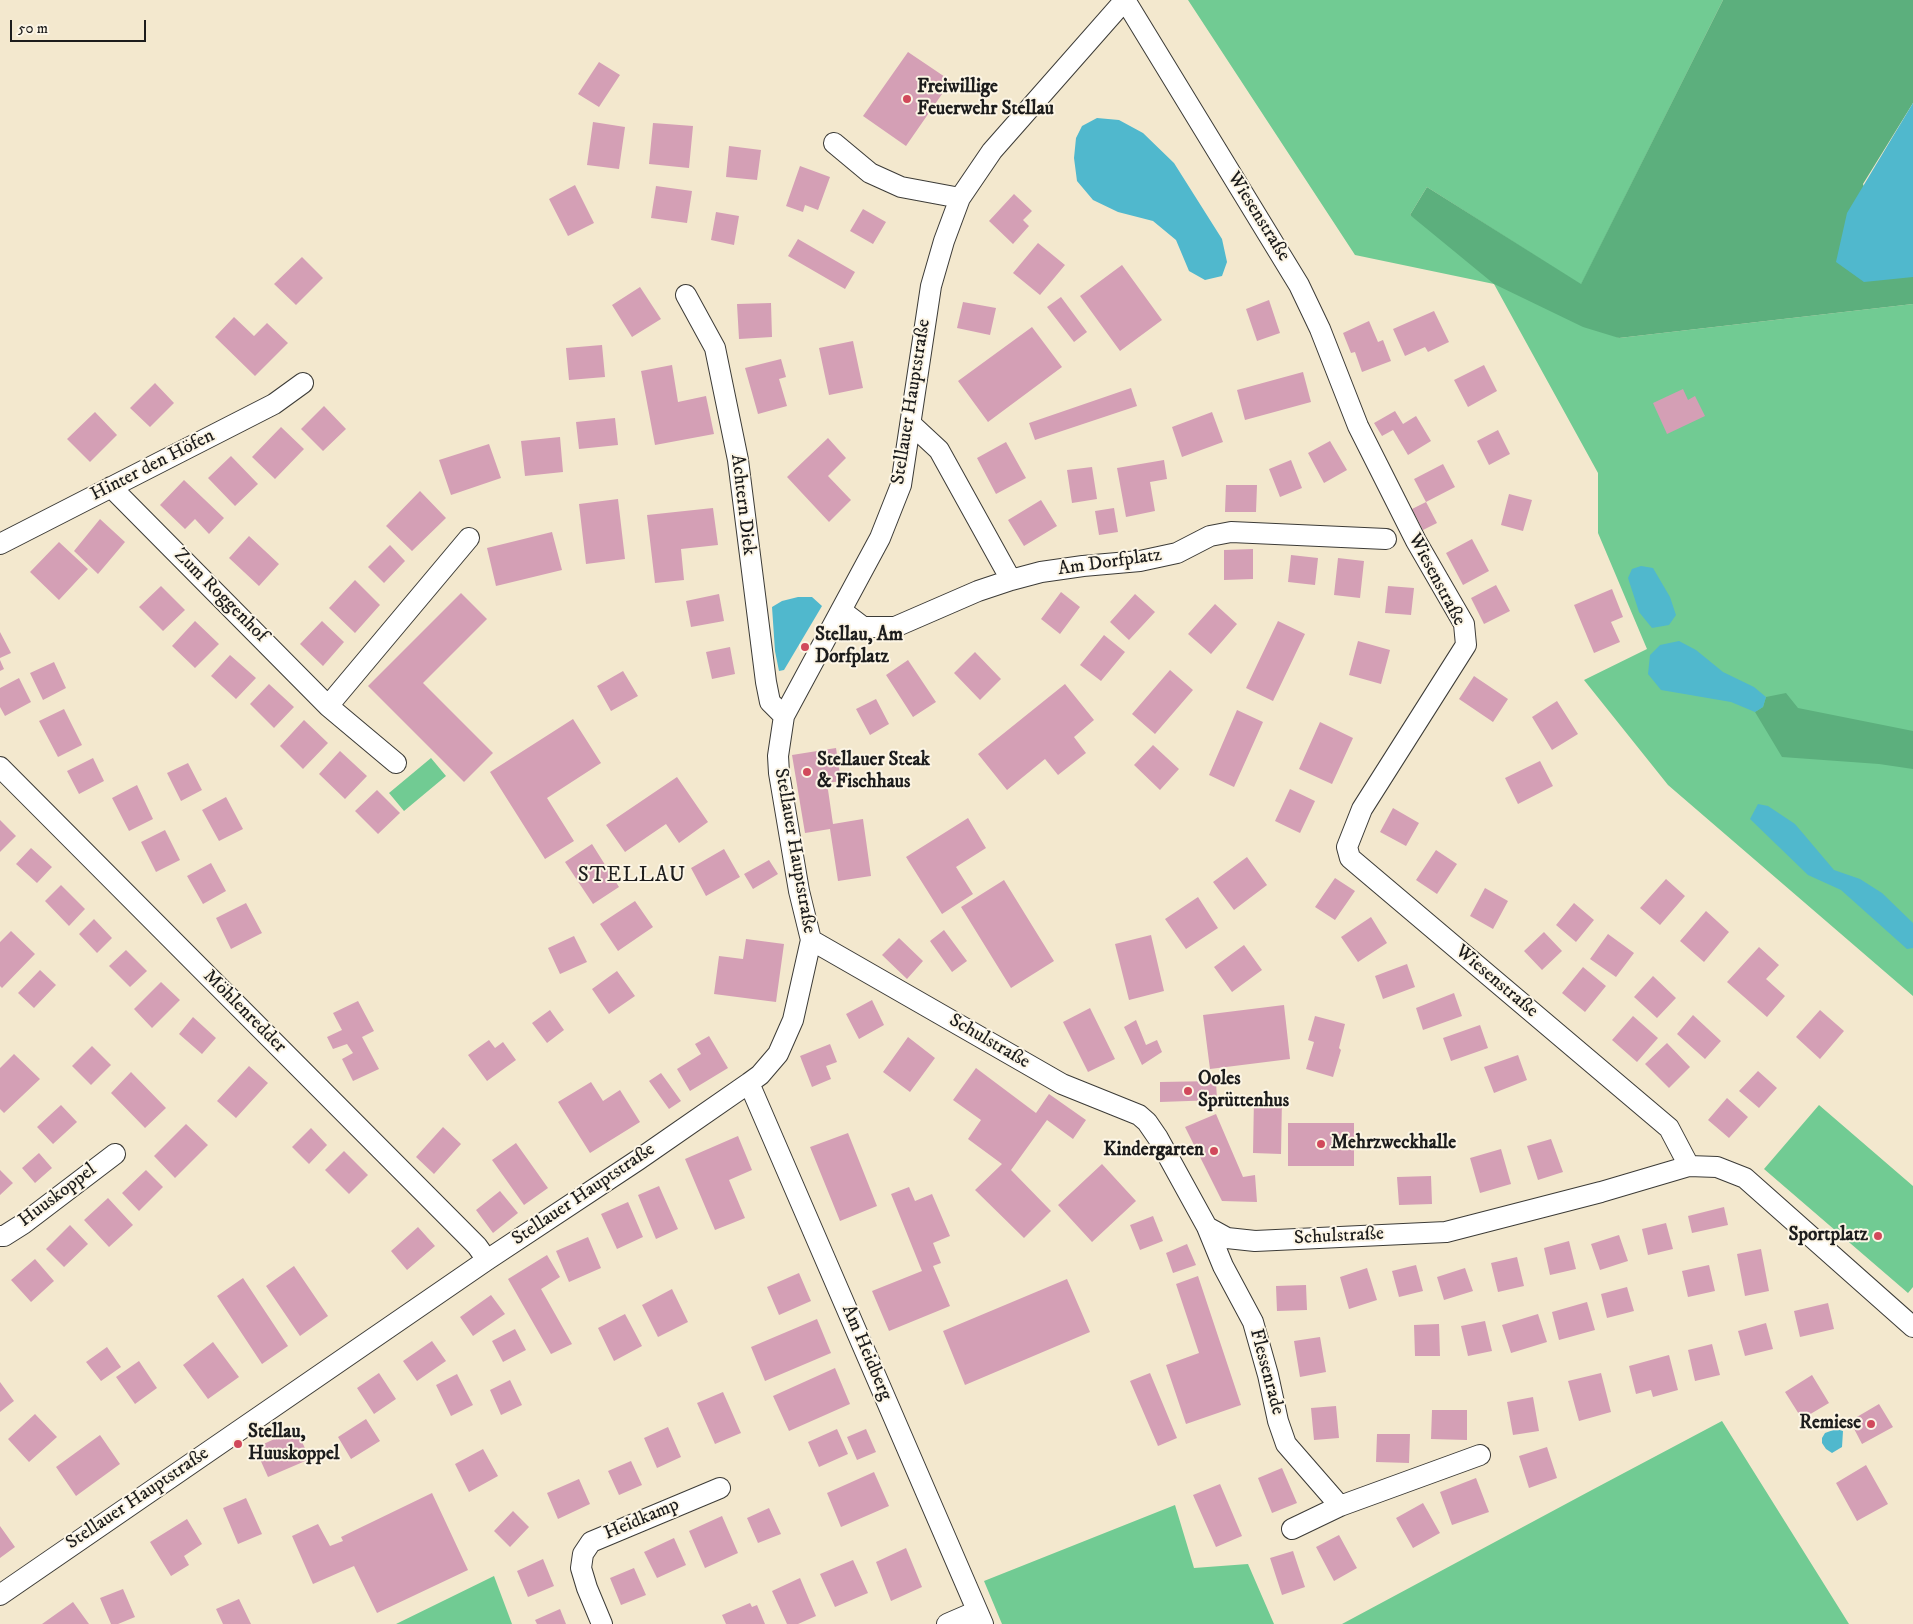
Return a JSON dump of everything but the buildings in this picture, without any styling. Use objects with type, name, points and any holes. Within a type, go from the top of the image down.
[{"type":"street","name":"Stellauer Hauptstraße","points":[[0,1595],[487,1260],[638,1160],[749,1083],[760,1075],[778,1054],[793,1020],[811,940],[799,891],[779,773],[778,756],[784,716],[880,538],[901,485],[931,286],[944,241],[960,198],[992,151],[1125,0]]},
{"type":"street","name":"Wiesenstraße","points":[[1125,0],[1300,285],[1320,329],[1358,426],[1416,541],[1464,624],[1466,645],[1362,810],[1347,848],[1350,858],[1669,1128],[1689,1166]]},
{"type":"street","points":[[834,143],[870,173],[901,187],[960,198]]},
{"type":"street","name":"Achtern Diek","points":[[686,295],[715,348],[738,460],[766,682],[770,702],[784,716]]},
{"type":"street","name":"Hinter den Höfen","points":[[0,544],[274,404],[302,383]]},
{"type":"street","points":[[911,424],[939,450],[1011,580]]},
{"type":"street","name":"Zum Roggenhof","points":[[111,487],[328,706],[396,763]]},
{"type":"street","name":"Am Dorfplatz","points":[[842,611],[863,627],[895,627],[978,591],[1011,580],[1041,572],[1140,561],[1177,554],[1210,536],[1231,532],[1386,539]]},
{"type":"street","points":[[328,706],[469,538]]},
{"type":"street","name":"Möhlenredder","points":[[0,767],[477,1246],[487,1260]]},
{"type":"street","name":"Schulstraße","points":[[811,940],[1062,1084],[1139,1115],[1147,1122],[1158,1138],[1207,1227],[1227,1238],[1255,1241],[1446,1232],[1601,1192],[1689,1166],[1717,1167],[1745,1178],[1913,1327]]},
{"type":"street","name":"Am Heidberg","points":[[749,1083],[980,1618]]},
{"type":"street","name":"Huuskoppel","points":[[0,1236],[23,1224],[115,1154]]},
{"type":"street","name":"Flessenrade","points":[[1207,1227],[1223,1266],[1253,1322],[1268,1375],[1278,1421],[1286,1444],[1340,1506]]},
{"type":"street","points":[[1292,1529],[1340,1506],[1480,1455]]},
{"type":"street","name":"Heidkamp","points":[[602,1624],[581,1568],[583,1554],[591,1542],[720,1488]]},
{"type":"street","points":[[947,1624],[980,1618]]},
{"type":"green space","points":[[1188,0],[1723,0],[1581,285],[1427,187],[1410,215],[1619,338],[1913,304],[1913,996],[1668,785],[1584,680],[1647,649],[1598,533],[1598,473],[1494,284],[1355,255]]},
{"type":"green space","points":[[1723,0],[1913,0],[1913,103],[1863,184],[1897,277],[1913,277],[1913,304],[1619,338],[1583,327],[1494,284],[1410,215],[1427,187],[1581,284]]},
{"type":"green space","points":[[1786,693],[1798,708],[1913,731],[1913,769],[1879,764],[1782,757],[1755,712],[1763,707],[1766,697]]},
{"type":"green space","points":[[431,758],[446,776],[404,811],[389,793]]},
{"type":"green space","name":"Sportplatz","points":[[1819,1105],[1913,1186],[1913,1287],[1908,1293],[1764,1169]]},
{"type":"green space","points":[[1722,1421],[1849,1624],[1342,1624],[1590,1491]]},
{"type":"green space","points":[[1175,1505],[1194,1568],[1248,1564],[1274,1624],[1002,1624],[984,1581]]},
{"type":"green space","points":[[494,1576],[512,1624],[396,1624]]},
{"type":"water","points":[[1913,103],[1913,277],[1864,282],[1836,262],[1847,213]]},
{"type":"water","points":[[1097,118],[1119,120],[1143,133],[1174,163],[1222,239],[1227,262],[1222,276],[1205,280],[1189,271],[1176,240],[1153,221],[1118,212],[1093,200],[1077,181],[1074,158],[1076,138],[1082,126]]},
{"type":"water","points":[[1641,566],[1653,568],[1670,597],[1676,615],[1669,625],[1652,628],[1639,612],[1628,578],[1632,569]]},
{"type":"water","points":[[798,597],[812,597],[822,606],[784,670],[779,671],[775,651],[772,607],[782,601]]},
{"type":"water","points":[[1679,641],[1696,650],[1723,672],[1754,687],[1766,697],[1763,707],[1755,712],[1731,702],[1661,690],[1648,674],[1650,655],[1660,645]]},
{"type":"water","points":[[1758,804],[1768,806],[1795,824],[1834,870],[1860,879],[1882,893],[1913,923],[1913,948],[1907,949],[1841,890],[1808,875],[1750,819]]},
{"type":"water","points":[[1836,1429],[1843,1431],[1842,1447],[1832,1453],[1822,1443],[1822,1438],[1825,1433]]},
{"type":"place","name":"Freiwillige Feuerwehr Stellau","points":[[907,99]]},
{"type":"place","name":"Stellau, Am Dorfplatz","points":[[805,647]]},
{"type":"place","name":"Stellauer Steak & Fischhaus","points":[[807,772]]},
{"type":"place","name":"Ooles Sprüttenhus","points":[[1188,1091]]},
{"type":"place","name":"Mehrzweckhalle","points":[[1321,1144]]},
{"type":"place","name":"Kindergarten","points":[[1214,1151]]},
{"type":"place","name":"Sportplatz","points":[[1878,1236]]},
{"type":"place","name":"Remiese","points":[[1871,1424]]},
{"type":"place","name":"Stellau, Huuskoppel","points":[[238,1444]]},
{"type":"district","name":"STELLAU","points":[[632,877]]}]
